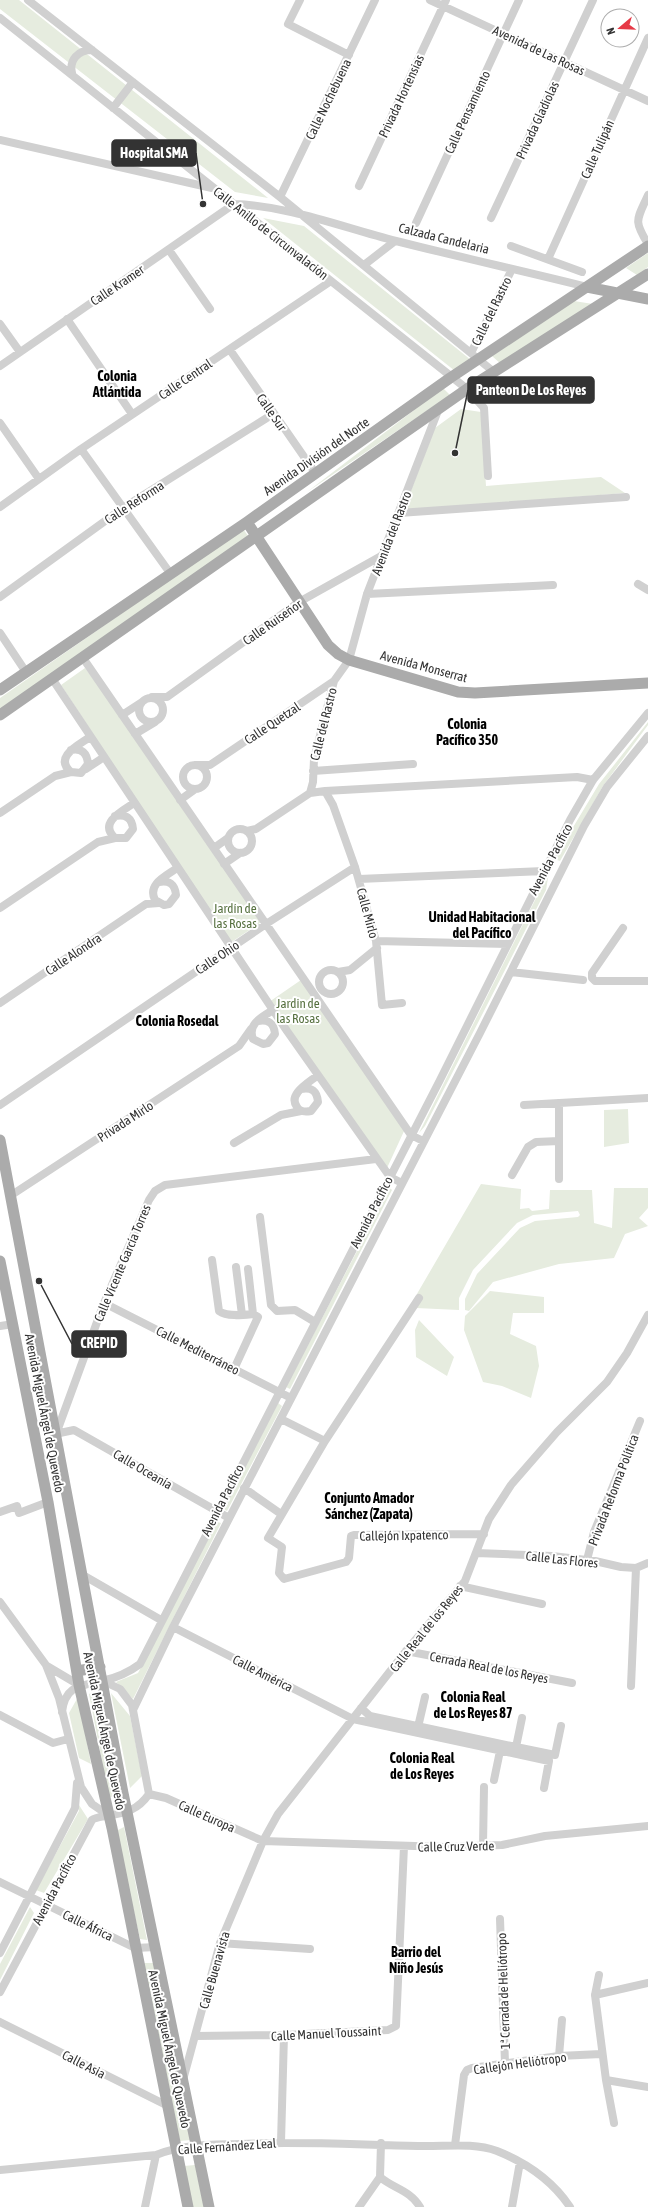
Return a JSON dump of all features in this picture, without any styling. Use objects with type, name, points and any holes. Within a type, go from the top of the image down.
[{"type":"main road","name":"Avenida División del Norte","points":[[0,690],[316,474],[450,378],[474,356],[587,287],[648,245]]},
{"type":"main road","points":[[0,715],[53,680],[258,537],[466,389],[648,274]]},
{"type":"main road","name":"Calzada Candelaria","points":[[587,287],[621,292],[648,299]]},
{"type":"main road","name":"Avenida Monserrat","points":[[247,522],[328,645],[338,654],[349,660],[458,692],[475,693],[648,683]]},
{"type":"main road","name":"Avenida Miguel Ángel de Quevedo","points":[[0,1140],[127,1812],[210,2207]]},
{"type":"main road","name":"Avenida Miguel Ángel de Quevedo","points":[[0,1261],[48,1502],[79,1685],[109,1816],[188,2207]]},
{"type":"main road","points":[[77,1671],[100,1667]]},
{"type":"street","points":[[28,0],[280,197],[296,212],[364,265],[494,372]]},
{"type":"street","points":[[300,0],[288,24],[349,55]]},
{"type":"street","name":"Calle Nochebuena","points":[[280,197],[375,0]]},
{"type":"street","name":"Avenida de Las Rosas","points":[[430,0],[445,3],[503,34],[648,101]]},
{"type":"street","name":"Calle Pensamiento","points":[[416,223],[519,0]]},
{"type":"street","name":"Privada Gladiolas","points":[[491,218],[593,0]]},
{"type":"street","name":"Privada Hortensias","points":[[359,186],[445,3]]},
{"type":"street","name":"Calle Anillo de Circunvalación","points":[[0,18],[72,73],[113,108],[331,281],[450,378],[466,389],[484,408],[488,476]]},
{"type":"street","name":"Calle Tulipán","points":[[548,259],[648,38]]},
{"type":"street","points":[[72,73],[72,66],[76,55],[83,51],[92,50]]},
{"type":"street","points":[[113,108],[133,82]]},
{"type":"street","points":[[0,140],[215,189]]},
{"type":"street","points":[[648,195],[637,221],[638,228],[648,245]]},
{"type":"street","name":"Calzada Candelaria","points":[[234,204],[260,205],[296,212],[395,241],[587,287]]},
{"type":"street","name":"Calle Kramer","points":[[0,366],[234,204]]},
{"type":"street","points":[[364,265],[395,241]]},
{"type":"street","points":[[511,246],[582,272]]},
{"type":"street","points":[[169,250],[210,309]]},
{"type":"street","name":"Calle del Rastro","points":[[474,356],[512,269]]},
{"type":"street","name":"Calle Central","points":[[0,507],[132,414],[230,350],[331,281]]},
{"type":"street","points":[[67,319],[132,414]]},
{"type":"street","points":[[0,324],[20,352]]},
{"type":"street","name":"Calle Sur","points":[[230,350],[316,474]]},
{"type":"street","name":"Avenida del Rastro","points":[[349,660],[367,594],[440,408]]},
{"type":"street","name":"Calle Reforma","points":[[0,597],[123,508],[274,414]]},
{"type":"street","points":[[0,423],[39,480]]},
{"type":"street","points":[[81,449],[170,573]]},
{"type":"street","points":[[399,513],[626,497]]},
{"type":"street","name":"Calle Ruiseñor","points":[[167,697],[299,602],[383,555]]},
{"type":"street","points":[[638,584],[648,590]]},
{"type":"street","points":[[367,594],[553,585]]},
{"type":"street","points":[[3,637],[26,672]]},
{"type":"street","points":[[83,658],[411,1135],[423,1141]]},
{"type":"street","name":"Calle del Rastro","points":[[310,793],[313,782],[314,759],[334,681],[349,660]]},
{"type":"street","points":[[53,680],[147,823],[318,1076],[390,1177],[402,1183]]},
{"type":"street","name":"Calle Quetzal","points":[[210,765],[334,681]]},
{"type":"street","points":[[122,715],[152,697],[167,697],[163,712],[156,721],[135,734]]},
{"type":"street","points":[[152,697],[159,700],[163,705],[163,712]]},
{"type":"street","points":[[142,702],[139,712],[142,717],[151,722],[156,721]]},
{"type":"street","name":"Avenida Pacífico","points":[[79,1685],[103,1681],[126,1673],[140,1664],[161,1620],[390,1177],[570,820],[593,780],[648,713]]},
{"type":"street","name":"Avenida Pacífico","points":[[133,1710],[173,1627],[511,972],[560,872],[607,786],[648,736]]},
{"type":"street","points":[[55,776],[71,750],[90,737]]},
{"type":"street","points":[[71,750],[78,749],[84,752],[88,757],[86,770]]},
{"type":"street","points":[[65,759],[64,764],[71,772],[76,774],[86,770],[104,757]]},
{"type":"street","points":[[313,771],[413,764]]},
{"type":"street","points":[[196,765],[202,767],[206,773],[207,779]]},
{"type":"street","points":[[169,784],[183,774],[190,766],[210,765],[207,779],[200,788],[194,790],[180,800]]},
{"type":"street","points":[[0,813],[55,776],[71,772]]},
{"type":"street","points":[[183,774],[185,784],[194,790]]},
{"type":"street","points":[[249,834],[310,793],[577,777],[593,780]]},
{"type":"street","points":[[325,791],[333,805],[355,867]]},
{"type":"street","points":[[98,842],[115,816],[134,803]]},
{"type":"street","points":[[115,816],[122,815],[128,817],[132,822],[133,829],[130,835]]},
{"type":"street","points":[[0,908],[98,842],[115,838],[120,839],[130,835],[147,823]]},
{"type":"street","points":[[109,824],[109,829],[115,838]]},
{"type":"street","points":[[214,848],[236,830],[242,829],[249,834]]},
{"type":"street","points":[[224,864],[250,848],[249,834]]},
{"type":"street","points":[[228,838],[230,848],[240,853]]},
{"type":"street","name":"Calle Mirlo","points":[[343,984],[350,970],[376,945],[355,867]]},
{"type":"street","name":"Calle Ohio","points":[[0,1105],[266,924],[355,867]]},
{"type":"street","points":[[146,904],[152,890],[159,882],[178,868]]},
{"type":"street","points":[[359,879],[546,868],[560,872]]},
{"type":"street","points":[[159,882],[165,880],[172,883],[176,888],[176,895],[173,901]]},
{"type":"street","points":[[152,890],[152,895],[159,903],[169,904],[191,888]]},
{"type":"street","name":"Calle Alondra","points":[[0,1003],[146,904],[159,903]]},
{"type":"street","points":[[623,928],[592,973],[592,978],[595,981],[648,981]]},
{"type":"street","points":[[402,1003],[382,1005],[376,945],[508,944]]},
{"type":"street","points":[[308,986],[319,979],[327,970],[338,972],[342,977],[343,984],[341,989],[320,1002]]},
{"type":"street","name":"Calle Mirlo","points":[[338,972],[350,970]]},
{"type":"street","points":[[511,972],[583,980]]},
{"type":"street","points":[[319,979],[321,989],[331,994]]},
{"type":"street","points":[[273,1010],[258,1021],[251,1029],[253,1039],[257,1042],[268,1043],[287,1031]]},
{"type":"street","points":[[258,1021],[264,1019],[270,1022],[274,1027],[275,1034],[272,1040]]},
{"type":"street","name":"Privada Mirlo","points":[[239,1046],[251,1029]]},
{"type":"street","name":"Privada Mirlo","points":[[10,1196],[239,1046],[257,1042]]},
{"type":"street","points":[[281,1115],[301,1089],[318,1076]]},
{"type":"street","points":[[301,1089],[308,1088],[314,1090],[318,1095],[316,1108]]},
{"type":"street","points":[[234,1143],[281,1115],[301,1111],[311,1111],[332,1096]]},
{"type":"street","points":[[295,1097],[297,1107],[301,1111]]},
{"type":"street","points":[[524,1105],[648,1098]]},
{"type":"street","points":[[559,1103],[559,1179]]},
{"type":"street","points":[[512,1175],[528,1147],[536,1142],[559,1141]]},
{"type":"street","name":"Calle Vicente García Torres","points":[[56,1434],[104,1303],[149,1200],[155,1191],[165,1185],[376,1159]]},
{"type":"street","points":[[260,1217],[271,1305],[277,1311],[295,1310],[315,1322]]},
{"type":"street","points":[[212,1260],[219,1311],[222,1314],[253,1314],[257,1316],[258,1320],[234,1369]]},
{"type":"street","points":[[236,1267],[242,1315]]},
{"type":"street","points":[[248,1269],[253,1314]]},
{"type":"street","name":"Callejón Ixpatenco","points":[[419,1298],[325,1441],[268,1538],[282,1547],[279,1573],[284,1579],[346,1562],[349,1558],[351,1536],[354,1535],[484,1534]]},
{"type":"street","name":"Calle Mediterráneo","points":[[104,1303],[291,1398]]},
{"type":"street","name":"Calle Real de los Reyes","points":[[263,1840],[278,1814],[406,1651],[465,1581],[489,1519],[511,1485],[557,1432],[607,1382],[627,1353],[648,1315]]},
{"type":"street","points":[[0,1326],[13,1324]]},
{"type":"street","points":[[281,1419],[325,1441]]},
{"type":"street","name":"Privada Reforma Política","points":[[587,1560],[594,1532],[640,1421]]},
{"type":"street","name":"Calle Oceanía","points":[[56,1434],[74,1430],[229,1518]]},
{"type":"street","points":[[244,1488],[281,1514]]},
{"type":"street","points":[[0,1512],[17,1506],[19,1513],[48,1502]]},
{"type":"street","name":"Calle Las Flores","points":[[476,1553],[552,1556],[636,1568],[648,1563]]},
{"type":"street","points":[[631,1686],[636,1568]]},
{"type":"street","points":[[81,1574],[161,1620]]},
{"type":"street","points":[[460,1586],[542,1604]]},
{"type":"street","points":[[0,1602],[46,1665],[62,1712],[77,1776],[82,1790],[89,1800],[102,1813],[109,1816]]},
{"type":"street","name":"Calle América","points":[[173,1627],[353,1719],[549,1761],[544,1788]]},
{"type":"street","name":"Cerrada Real de los Reyes","points":[[406,1651],[572,1683]]},
{"type":"street","points":[[46,1665],[79,1685],[67,1696],[62,1712]]},
{"type":"street","name":"Avenida Miguel Ángel de Quevedo","points":[[103,1681],[123,1692],[130,1701],[149,1794],[139,1806],[127,1812]]},
{"type":"street","points":[[418,1727],[425,1697]]},
{"type":"street","points":[[361,1708],[370,1716],[555,1755],[561,1726]]},
{"type":"street","points":[[0,1715],[53,1743],[68,1740]]},
{"type":"street","points":[[516,1747],[522,1718]]},
{"type":"street","points":[[494,1780],[500,1751]]},
{"type":"street","name":"Avenida Pacífico","points":[[0,1953],[28,1896],[75,1808],[77,1776]]},
{"type":"street","points":[[483,1845],[484,1787]]},
{"type":"street","name":"Calle Europa","points":[[149,1794],[166,1798],[263,1840]]},
{"type":"street","name":"Avenida Pacífico","points":[[0,1992],[45,1905],[92,1820],[97,1817],[127,1812]]},
{"type":"street","name":"Calle Cruz Verde","points":[[263,1840],[404,1846],[502,1845],[545,1836],[648,1826]]},
{"type":"street","name":"Calle Buenavista","points":[[183,2081],[220,1943],[263,1840]]},
{"type":"street","name":"Calle Manuel Toussaint","points":[[195,2036],[284,2035],[388,2030],[396,2026],[404,1846]]},
{"type":"street","name":"Calle África","points":[[0,1882],[135,1948],[156,1947]]},
{"type":"street","name":"1ª Cerrada de Heliótropo","points":[[500,1919],[505,2064]]},
{"type":"street","points":[[220,1943],[310,1949]]},
{"type":"street","points":[[600,1975],[596,1995],[602,2054],[614,2123]]},
{"type":"street","points":[[596,1995],[648,1983]]},
{"type":"street","points":[[560,2056],[562,2020]]},
{"type":"street","name":"Calle Asia","points":[[0,2022],[168,2106]]},
{"type":"street","points":[[281,2142],[284,2035]]},
{"type":"street","name":"Callejón Heliótropo","points":[[455,2145],[464,2075],[467,2070],[472,2068],[560,2056],[602,2054]]},
{"type":"street","points":[[606,2080],[648,2087]]},
{"type":"street","name":"Calle Fernández Leal","points":[[0,2170],[156,2155],[176,2148],[196,2145],[281,2142],[381,2143],[418,2146],[455,2145],[495,2151],[520,2162],[544,2176],[562,2195],[570,2207]]},
{"type":"street","points":[[359,2207],[380,2177],[381,2143]]},
{"type":"street","points":[[145,2207],[156,2155]]},
{"type":"street","points":[[512,2207],[520,2162]]},
{"type":"street","points":[[380,2177],[387,2183],[404,2190],[412,2196],[420,2207]]},
{"type":"green space","points":[[0,0],[19,0],[268,198],[235,192],[0,9]]},
{"type":"green space","points":[[263,218],[304,226],[471,360],[455,371]]},
{"type":"green space","points":[[648,253],[648,267],[637,275],[626,268]]},
{"type":"green space","points":[[574,301],[593,304],[501,364],[492,356]]},
{"type":"green space","points":[[443,388],[450,395],[307,492]]},
{"type":"green space","points":[[461,409],[481,412],[486,486],[601,477],[625,493],[403,511],[435,428]]},
{"type":"green space","points":[[243,529],[249,537],[0,709],[0,698]]},
{"type":"green space","name":"Jardín de las Rosas","points":[[85,668],[120,714],[263,921],[230,943],[61,685]]},
{"type":"green space","points":[[648,722],[648,725],[603,786],[560,861],[554,859],[599,784]]},
{"type":"green space","points":[[549,872],[546,890],[425,1126],[419,1133]]},
{"type":"green space","name":"Jardin de las Rosas","points":[[301,980],[405,1129],[387,1168],[269,1002]]},
{"type":"green space","points":[[628,1109],[629,1143],[604,1147],[604,1110]]},
{"type":"green space","points":[[481,1184],[521,1189],[520,1209],[529,1208],[532,1211],[549,1209],[550,1190],[592,1190],[594,1223],[612,1228],[614,1188],[648,1188],[648,1208],[639,1218],[648,1226],[625,1234],[614,1258],[559,1264],[493,1282],[469,1311],[465,1310],[465,1299],[477,1274],[520,1228],[535,1221],[578,1217],[580,1215],[578,1211],[533,1215],[517,1223],[473,1270],[459,1298],[459,1310],[416,1308],[407,1311]]},
{"type":"green space","points":[[390,1188],[392,1190],[290,1389],[286,1387]]},
{"type":"green space","points":[[490,1291],[544,1297],[544,1313],[513,1313],[510,1334],[536,1346],[539,1366],[531,1398],[502,1386],[483,1382],[464,1330],[465,1316]]},
{"type":"green space","points":[[419,1320],[454,1357],[447,1376],[416,1357],[415,1330]]},
{"type":"green space","points":[[278,1403],[282,1406],[227,1511],[223,1509]]},
{"type":"green space","points":[[217,1522],[221,1523],[133,1699],[116,1682],[138,1673]]},
{"type":"green space","points":[[98,1689],[118,1796],[109,1797],[89,1694]]},
{"type":"green space","points":[[111,1693],[130,1716],[142,1776],[130,1788]]},
{"type":"green space","points":[[78,1697],[91,1764],[79,1758],[69,1713]]},
{"type":"green space","points":[[79,1805],[88,1819],[44,1893],[36,1890],[79,1811]]},
{"type":"green space","points":[[124,1827],[147,1940],[140,1939],[116,1831]]},
{"type":"green space","points":[[30,1907],[34,1913],[0,1980],[0,1964]]},
{"type":"green space","points":[[144,1963],[155,1963],[191,2140],[180,2141]]},
{"type":"green space","points":[[195,2165],[204,2207],[192,2207],[184,2166]]},
{"type":"place","name":"Hospital SMA","points":[[203,204]]},
{"type":"place","name":"Panteon De Los Reyes","points":[[455,453]]},
{"type":"place","name":"CREPID","points":[[39,1281]]},
{"type":"district","name":"Colonia Atlántida","points":[[117,384]]},
{"type":"district","name":"Colonia Pacífico 350","points":[[467,732]]},
{"type":"district","name":"Unidad Habitacional del Pacífico","points":[[482,926]]},
{"type":"district","name":"Colonia Rosedal","points":[[177,1021]]},
{"type":"district","name":"Conjunto Amador Sánchez (Zapata)","points":[[369,1506]]},
{"type":"district","name":"Colonia Real de Los Reyes 87","points":[[473,1706]]},
{"type":"district","name":"Colonia Real de Los Reyes","points":[[422,1766]]},
{"type":"district","name":"Barrio del Niño Jesús","points":[[416,1960]]}]
